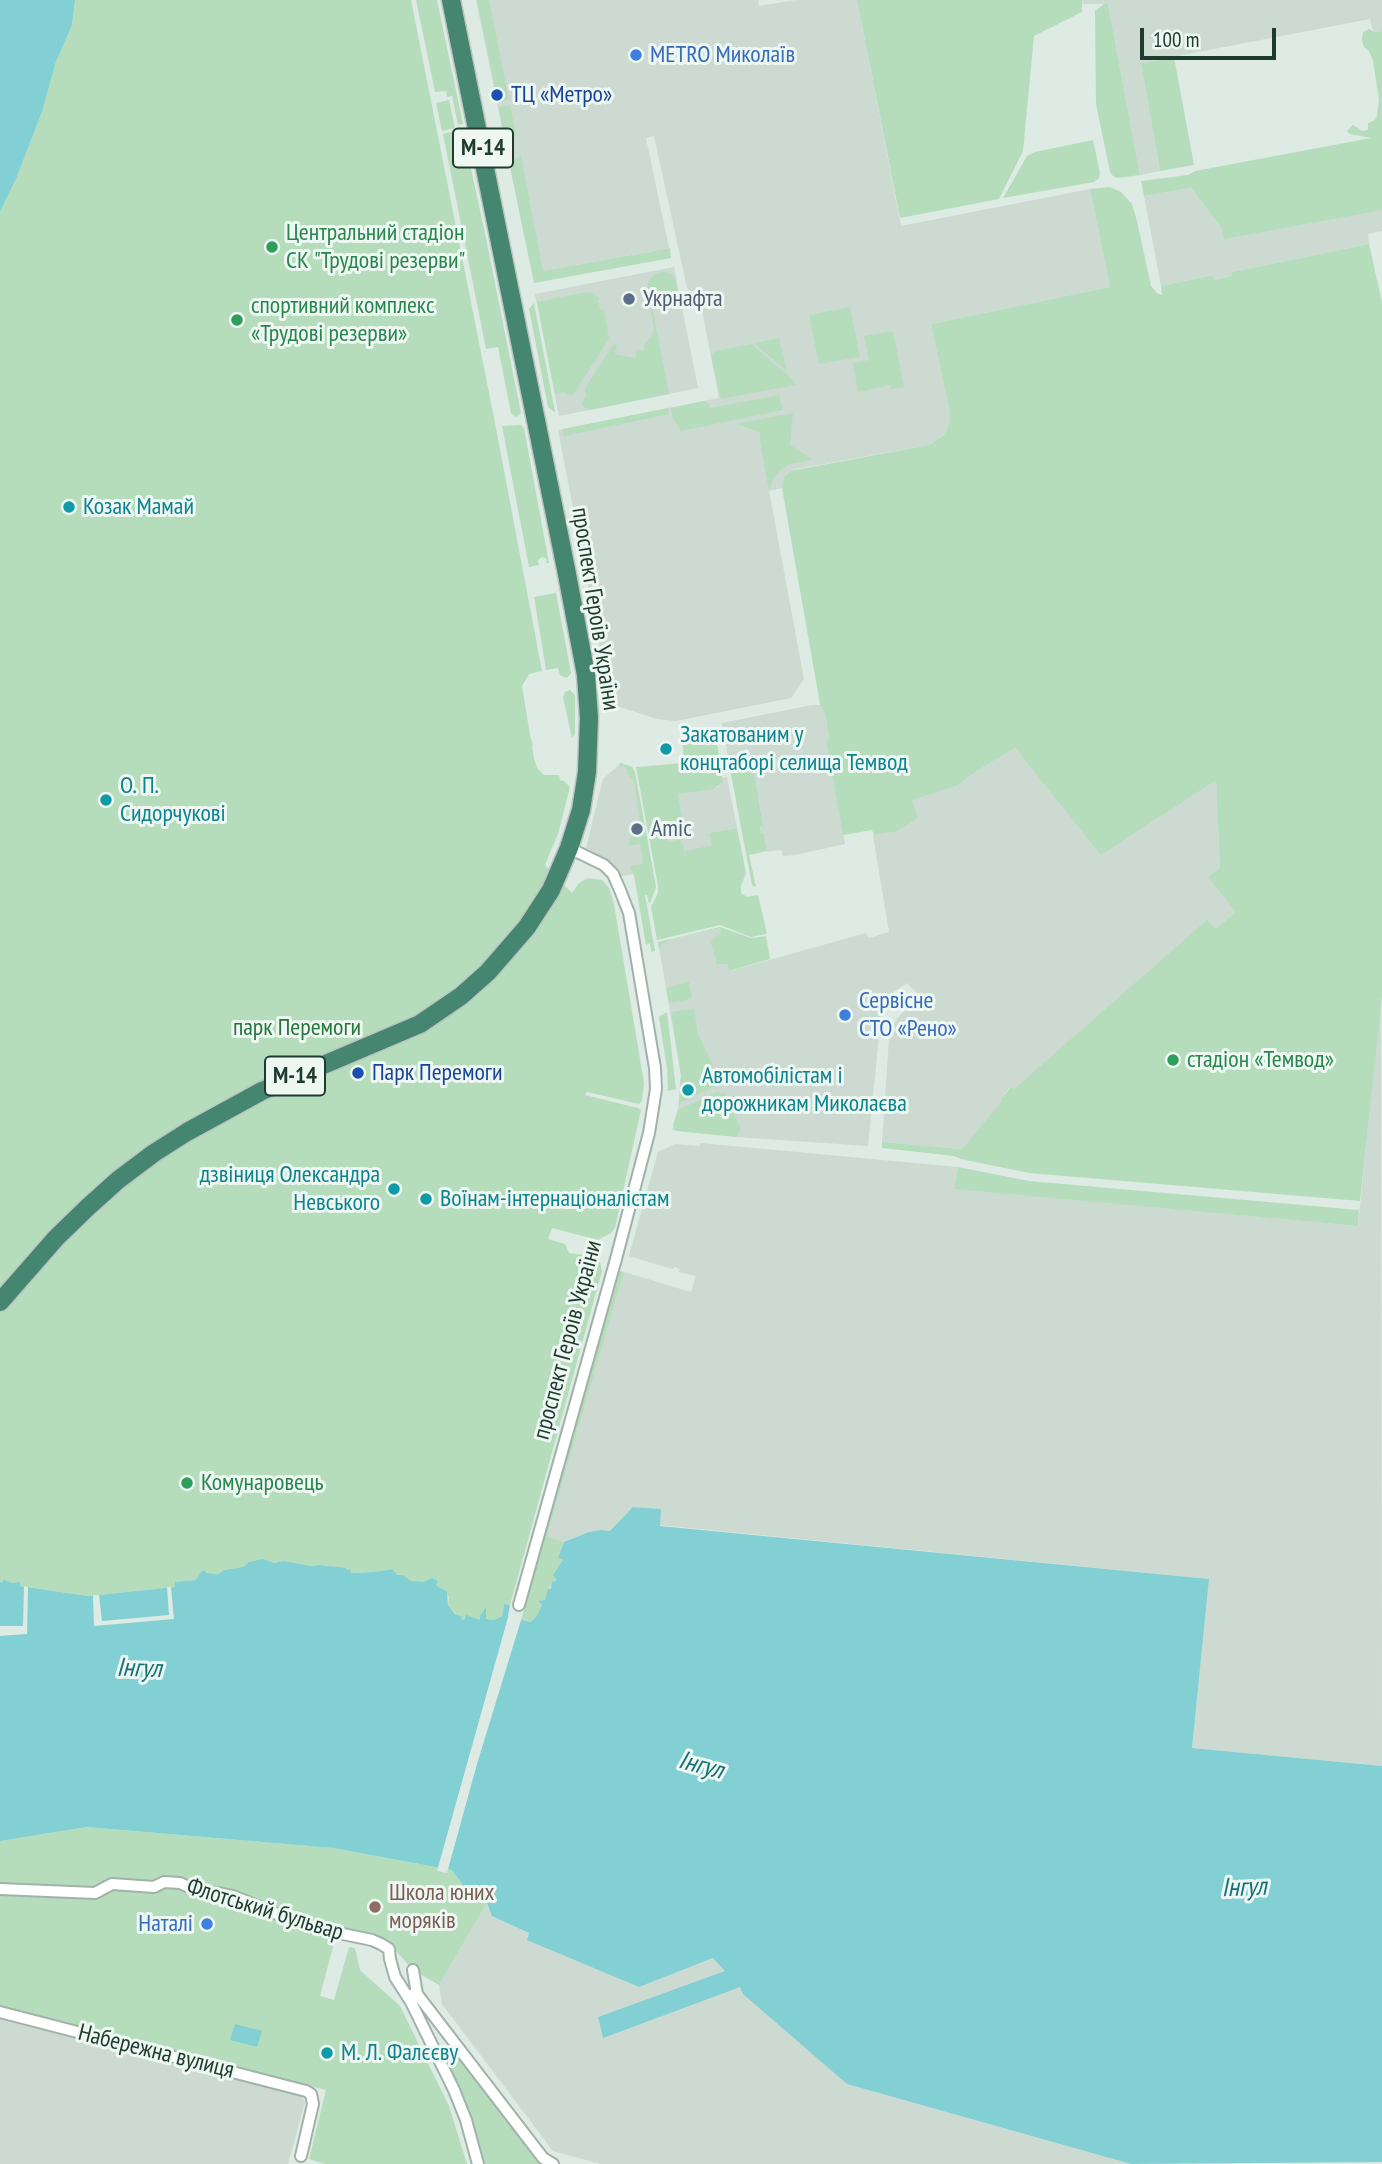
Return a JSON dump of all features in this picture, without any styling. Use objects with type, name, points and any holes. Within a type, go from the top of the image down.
[{"type":"highway","name":"проспект Героїв України","points":[[451,0],[586,675],[589,718],[587,772],[581,810],[569,848]]},
{"type":"highway","name":"М-14","points":[[2,1300],[56,1238],[88,1207],[118,1180],[165,1146],[262,1091],[419,1024],[461,996],[488,972],[527,927],[551,890],[569,848]]},
{"type":"street","name":"проспект Героїв України","points":[[519,1605],[616,1259],[649,1133],[656,1089],[655,1068],[629,914],[613,874],[604,865],[569,848]]},
{"type":"street","name":"Флотський бульвар","points":[[0,1889],[95,1893],[112,1884],[154,1887],[164,1882],[180,1883],[192,1889],[233,1896],[309,1927],[381,1944],[389,1949],[395,1977],[411,2002],[454,2090],[466,2120],[478,2164]]},
{"type":"street","points":[[411,2002],[413,1970],[417,1994],[543,2158],[553,2164]]},
{"type":"street","name":"Набережна вулиця","points":[[0,2012],[303,2090],[311,2094],[313,2104],[300,2157]]},
{"type":"shaded area","points":[[476,0],[758,0],[759,6],[796,0],[857,0],[901,226],[1090,189],[1110,287],[931,324],[950,413],[950,422],[944,435],[929,445],[796,469],[786,474],[782,488],[769,491],[804,679],[791,698],[676,721],[657,719],[611,704],[558,430],[719,398],[698,290],[690,291],[687,288],[654,136],[646,138],[669,248],[532,273]]},
{"type":"shaded area","points":[[1082,0],[1382,0],[1382,31],[1373,32],[1370,19],[1141,63],[1160,171],[1140,175],[1108,4],[1083,4]]},
{"type":"shaded area","points":[[1191,188],[1221,227],[1382,209],[1382,231],[1368,234],[1369,244],[1232,272],[1232,276],[1214,280],[1212,275],[1161,286],[1144,196]]},
{"type":"shaded area","points":[[674,267],[698,388],[559,416],[535,294]]},
{"type":"shaded area","points":[[821,705],[825,714],[829,737],[826,742],[845,844],[783,856],[781,850],[767,852],[764,834],[761,834],[760,825],[763,825],[753,765],[730,769],[722,723]]},
{"type":"shaded area","points":[[1015,748],[1101,854],[1216,779],[1220,868],[1236,912],[1214,930],[1207,921],[1014,1090],[1010,1087],[1001,1099],[1003,1101],[962,1149],[882,1142],[889,1039],[893,1025],[901,1014],[923,999],[907,983],[891,994],[883,995],[868,1146],[672,1130],[678,1109],[681,1075],[658,942],[720,928],[730,971],[866,933],[869,938],[889,932],[873,835],[895,832],[917,818],[911,800],[957,786]]},
{"type":"shaded area","points":[[621,763],[632,767],[635,772],[653,871],[617,877],[585,852],[603,779]]},
{"type":"shaded area","points":[[727,777],[737,828],[710,833],[712,845],[684,851],[668,842],[677,794],[718,787],[723,778]]},
{"type":"shaded area","points":[[1381,997],[1382,1766],[1192,1748],[1209,1579],[659,1525],[660,1509],[634,1507],[610,1532],[589,1532],[564,1542],[547,1536],[624,1272],[691,1292],[696,1276],[679,1272],[680,1269],[675,1267],[672,1269],[629,1256],[658,1152],[675,1144],[700,1146],[700,1143],[958,1167],[954,1188],[1358,1226]]},
{"type":"shaded area","points":[[487,1903],[492,1916],[529,1933],[527,1939],[639,1987],[713,1958],[726,1971],[598,2017],[603,2037],[740,1986],[847,2084],[1131,2164],[601,2164],[553,2151],[442,2004],[439,1985]]},
{"type":"shaded area","points":[[0,2019],[301,2096],[305,2102],[288,2164],[0,2164]]},
{"type":"green space","name":"парк Перемоги","points":[[75,0],[411,0],[542,671],[529,674],[522,686],[534,758],[537,768],[544,775],[559,775],[560,780],[570,787],[558,834],[545,865],[572,893],[579,883],[588,878],[602,880],[609,888],[644,1083],[642,1101],[639,1104],[587,1092],[585,1095],[641,1110],[615,1228],[598,1240],[552,1228],[548,1239],[565,1244],[569,1253],[592,1256],[600,1262],[602,1271],[510,1605],[504,1604],[502,1616],[494,1620],[486,1619],[486,1611],[480,1620],[461,1620],[448,1605],[449,1597],[430,1579],[411,1582],[391,1569],[350,1573],[325,1565],[311,1566],[284,1561],[274,1563],[264,1560],[249,1562],[243,1567],[224,1570],[218,1574],[201,1572],[196,1580],[176,1582],[176,1587],[88,1596],[20,1586],[19,1582],[0,1582],[0,212],[42,112],[56,62],[72,25]]},
{"type":"green space","points":[[416,0],[437,0],[463,124],[458,125],[452,96],[447,97],[446,91],[435,92]]},
{"type":"green space","points":[[477,0],[489,0],[509,100],[498,102]]},
{"type":"green space","points":[[857,0],[1082,0],[1082,12],[1034,36],[1023,151],[999,199],[900,218]]},
{"type":"green space","points":[[1108,4],[1140,175],[1118,178],[1110,172],[1096,104],[1095,11]]},
{"type":"green space","points":[[1369,29],[1374,32],[1382,31],[1382,210],[1224,239],[1221,227],[1191,188],[1144,196],[1141,181],[1188,175],[1195,171],[1371,138],[1347,131],[1353,125],[1362,131],[1368,130],[1368,123],[1377,116],[1379,99],[1373,61],[1362,41],[1363,32]]},
{"type":"green space","points":[[1174,57],[1194,165],[1160,171],[1141,63]]},
{"type":"green space","points":[[449,100],[455,128],[442,131],[436,103]]},
{"type":"green space","points":[[510,105],[516,135],[510,136],[504,134],[498,107]]},
{"type":"green space","points":[[463,132],[486,238],[521,413],[516,417],[511,413],[498,347],[486,349],[443,134]]},
{"type":"green space","points":[[1093,140],[1100,173],[1094,182],[1003,198],[1027,156]]},
{"type":"green space","points":[[521,156],[543,271],[670,248],[671,258],[534,283],[509,162]]},
{"type":"green space","points":[[1110,187],[1121,192],[1132,204],[1151,286],[1162,295],[1161,286],[1213,275],[1214,280],[1232,276],[1232,272],[1369,244],[1382,302],[1382,997],[1360,1201],[1029,1173],[954,1156],[882,1148],[882,1142],[962,1149],[1011,1087],[1014,1089],[1207,920],[1215,929],[1236,912],[1208,877],[1220,868],[1216,780],[1101,855],[1015,748],[957,786],[912,800],[918,818],[895,832],[874,835],[872,830],[843,835],[826,742],[829,737],[825,714],[820,704],[782,488],[784,477],[790,471],[929,445],[944,435],[950,422],[950,413],[931,324],[1110,287],[1090,189]]},
{"type":"green space","points":[[662,271],[674,276],[679,295],[651,301],[669,394],[590,410],[585,408],[581,404],[587,395],[587,385],[613,345],[617,344],[615,354],[635,358],[637,349],[643,351],[645,343],[652,337],[654,327],[647,291],[648,282],[653,275]]},
{"type":"green space","points":[[593,293],[600,299],[600,309],[604,309],[609,339],[572,396],[564,392],[555,394],[537,302]]},
{"type":"green space","points":[[534,303],[555,412],[548,407],[529,309]]},
{"type":"green space","points":[[850,307],[860,357],[819,364],[809,315]]},
{"type":"green space","points":[[893,331],[904,387],[891,389],[890,385],[858,392],[853,363],[869,360],[864,336]]},
{"type":"green space","points":[[779,338],[787,371],[754,343]]},
{"type":"green space","points":[[751,344],[794,381],[795,385],[721,399],[712,354]]},
{"type":"green space","points":[[779,395],[783,410],[681,431],[673,419],[671,408],[704,401],[710,408]]},
{"type":"green space","points":[[668,408],[669,414],[564,436],[563,429]]},
{"type":"green space","points":[[793,413],[790,445],[813,460],[790,464],[781,469],[773,479],[769,491],[760,432],[739,423]]},
{"type":"green space","points":[[521,425],[524,428],[549,563],[542,557],[538,560],[539,565],[529,567],[502,426]]},
{"type":"green space","points":[[556,593],[571,673],[567,678],[560,675],[558,668],[546,670],[534,597]]},
{"type":"green space","points":[[570,690],[575,695],[575,734],[572,738],[563,697],[565,692]]},
{"type":"green space","points":[[715,730],[723,782],[713,789],[678,794],[682,818],[671,835],[667,836],[668,842],[681,839],[684,851],[712,845],[709,833],[737,828],[746,873],[741,893],[747,897],[758,895],[767,934],[751,937],[720,925],[657,940],[651,907],[658,893],[658,886],[636,767],[684,763],[682,737]]},
{"type":"green space","points":[[621,763],[632,767],[635,772],[656,887],[650,903],[645,895],[655,951],[651,952],[650,943],[646,945],[634,875],[630,866],[643,864],[640,844],[628,846],[631,836],[642,835],[634,780],[626,773],[628,770],[621,767]]},
{"type":"green space","points":[[753,765],[763,825],[760,826],[761,834],[764,834],[767,851],[749,855],[756,887],[752,885],[730,769]]},
{"type":"green space","points":[[720,927],[751,938],[766,936],[770,959],[729,971],[728,964],[717,964],[711,942],[721,935],[720,928],[671,939],[659,950],[658,942]]},
{"type":"green space","points":[[689,982],[692,997],[669,1003],[666,988]]},
{"type":"green space","points":[[694,1009],[698,1034],[721,1083],[679,1103],[681,1075],[671,1012]]},
{"type":"green space","points":[[667,1012],[676,1089],[668,1091],[659,1017]]},
{"type":"green space","points":[[717,1092],[725,1093],[741,1130],[736,1137],[676,1131],[673,1125],[678,1110]]},
{"type":"green space","points":[[958,1167],[1029,1181],[1359,1210],[1358,1226],[954,1189]]},
{"type":"green space","points":[[620,1271],[624,1272],[547,1536],[564,1542],[558,1556],[563,1559],[556,1581],[548,1589],[545,1601],[541,1601],[542,1605],[536,1617],[530,1622],[521,1620],[525,1607],[522,1606]]},
{"type":"green space","points":[[87,1827],[333,1848],[452,1870],[465,1888],[478,1892],[487,1903],[439,1985],[413,1970],[397,1952],[380,1939],[340,1932],[334,1943],[320,1996],[334,2000],[349,1947],[355,1948],[360,1970],[400,2006],[449,2106],[467,2164],[325,2164],[309,2159],[326,2090],[0,2005],[0,1841]]},
{"type":"green space","points":[[457,2053],[540,2164],[484,2164],[477,2136],[447,2059]]},
{"type":"water","points":[[0,0],[75,0],[72,25],[56,62],[42,112],[0,212]]},
{"type":"water","name":"Інгул","points":[[633,1507],[661,1509],[660,1526],[1209,1579],[1192,1748],[1382,1766],[1382,2162],[1131,2164],[847,2084],[743,1994],[740,1987],[603,2038],[598,2017],[725,1971],[713,1958],[639,1987],[527,1940],[529,1933],[492,1916],[487,1903],[478,1892],[465,1888],[452,1870],[333,1848],[87,1827],[0,1841],[0,1582],[3,1582],[3,1579],[11,1583],[20,1582],[20,1586],[88,1596],[175,1587],[175,1582],[196,1580],[205,1570],[206,1573],[218,1574],[263,1559],[274,1563],[284,1561],[346,1568],[350,1569],[351,1573],[392,1569],[411,1581],[424,1582],[432,1578],[438,1581],[436,1585],[447,1592],[448,1605],[462,1620],[466,1615],[480,1620],[486,1607],[486,1619],[494,1620],[502,1616],[504,1604],[510,1605],[508,1616],[530,1622],[542,1605],[538,1601],[545,1600],[552,1582],[556,1581],[553,1575],[563,1560],[558,1557],[564,1542],[589,1532],[610,1531]]},
{"type":"water","points":[[235,2024],[262,2031],[257,2047],[230,2040]]},
{"type":"pier","points":[[24,1586],[28,1587],[27,1634],[0,1636],[0,1626],[23,1626]]},
{"type":"pier","points":[[167,1587],[171,1587],[174,1619],[94,1626],[93,1595],[99,1595],[102,1621],[169,1615]]},
{"type":"pier","points":[[512,1603],[511,1614],[522,1617],[447,1873],[437,1871]]},
{"type":"place","name":"METRO Миколаїв","points":[[636,55]]},
{"type":"place","name":"ТЦ «Метро»","points":[[497,95]]},
{"type":"place","name":"Центральний стадіон СК \"Трудові резерви\"","points":[[272,247]]},
{"type":"place","name":"Укрнафта","points":[[629,299]]},
{"type":"place","name":"спортивний комплекс «Трудові резерви»","points":[[237,320]]},
{"type":"place","name":"Козак Мамай","points":[[69,507]]},
{"type":"place","name":"Закатованим у концтаборі селища Темвод","points":[[666,749]]},
{"type":"place","name":"О. П. Сидорчукові","points":[[106,800]]},
{"type":"place","name":"Amic","points":[[637,829]]},
{"type":"place","name":"Сервісне СТО «Рено»","points":[[845,1015]]},
{"type":"place","name":"стадіон «Темвод»","points":[[1173,1060]]},
{"type":"place","name":"Парк Перемоги","points":[[358,1073]]},
{"type":"place","name":"Автомобілістам і дорожникам Миколаєва","points":[[688,1090]]},
{"type":"place","name":"дзвіниця Олександра Невського","points":[[394,1189]]},
{"type":"place","name":"Воїнам-інтернаціоналістам","points":[[426,1199]]},
{"type":"place","name":"Комунаровець","points":[[187,1483]]},
{"type":"place","name":"Школа юних моряків","points":[[375,1907]]},
{"type":"place","name":"Наталі","points":[[207,1924]]},
{"type":"place","name":"М. Л. Фалєєву","points":[[327,2053]]}]
